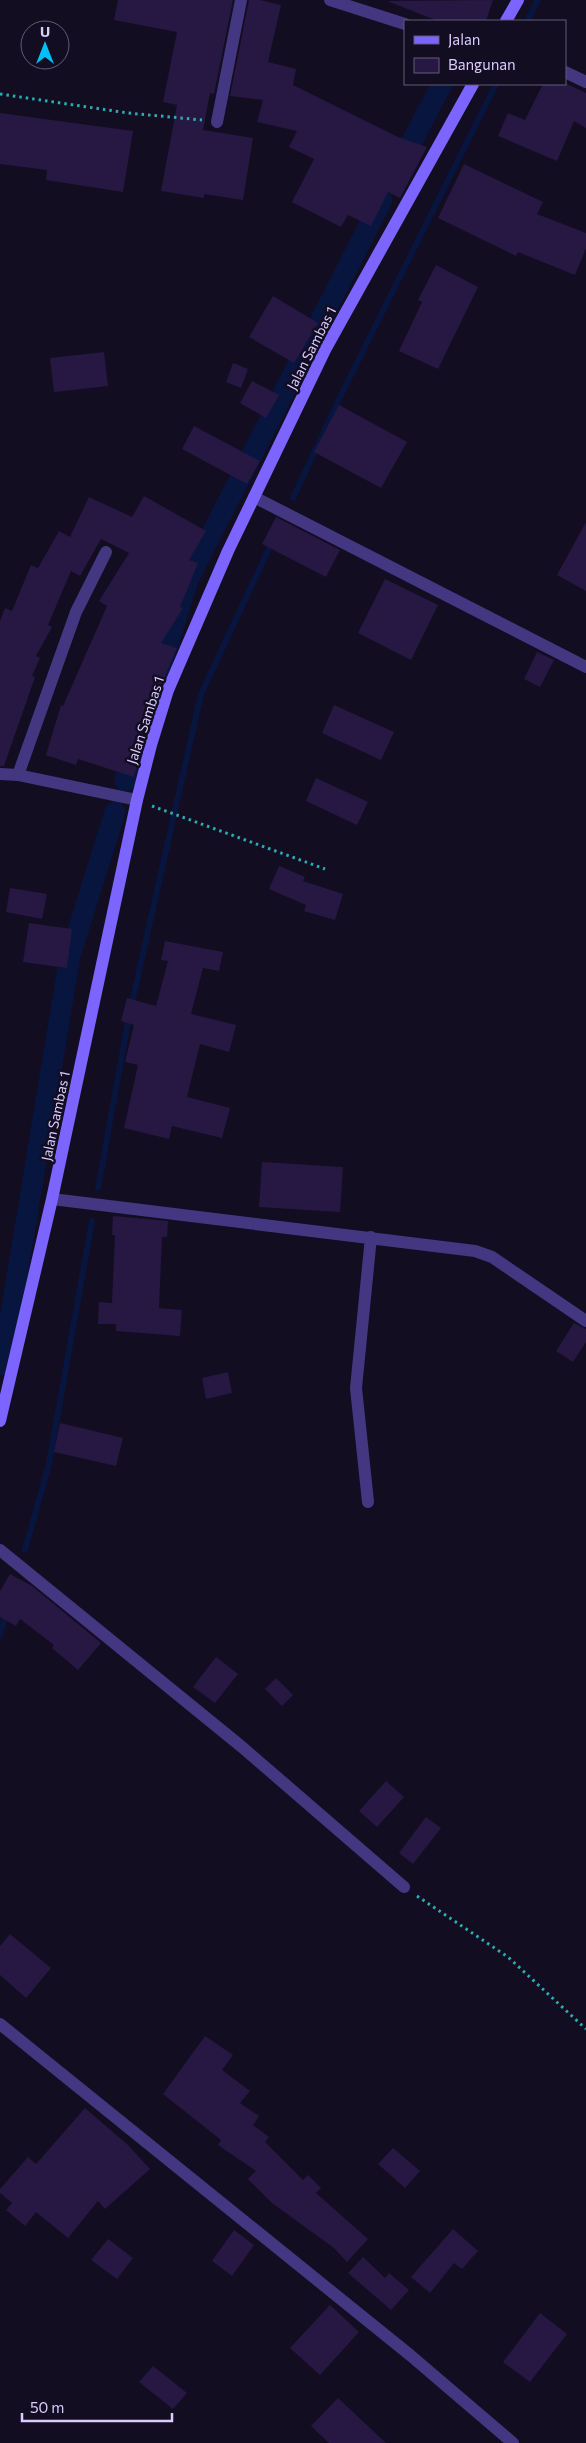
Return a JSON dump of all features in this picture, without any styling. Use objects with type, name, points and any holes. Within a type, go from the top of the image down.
[{"type":"street","points":[[216,122],[241,0]]},
{"type":"street","points":[[330,0],[404,24]]},
{"type":"street","points":[[507,20],[518,0]]},
{"type":"street","points":[[566,72],[586,82]]},
{"type":"street","name":"Jalan Sambas 1","points":[[0,1420],[52,1199],[137,800],[168,690],[228,550],[326,348],[472,85]]},
{"type":"street","points":[[254,497],[586,667]]},
{"type":"street","points":[[18,774],[76,612],[106,552]]},
{"type":"street","points":[[0,774],[18,774],[137,800]]},
{"type":"street","points":[[52,1199],[465,1248],[492,1257],[586,1321]]},
{"type":"street","points":[[368,1502],[356,1388],[371,1237]]},
{"type":"street","points":[[0,1550],[242,1747],[404,1887]]},
{"type":"street","points":[[0,2024],[410,2355],[513,2443]]},
{"type":"path","points":[[0,94],[128,114],[216,122]]},
{"type":"path","points":[[137,800],[325,869]]},
{"type":"path","points":[[404,1887],[508,1957],[586,2029]]},
{"type":"building","points":[[118,0],[233,0],[214,94],[210,93],[203,130],[253,138],[243,200],[204,194],[204,198],[161,191],[177,105],[163,102],[177,32],[114,20]]},
{"type":"building","points":[[249,0],[260,0],[281,5],[268,62],[296,69],[293,85],[398,137],[427,147],[400,198],[388,192],[371,226],[348,215],[341,227],[292,202],[314,159],[289,147],[297,131],[257,122],[263,100],[230,96]]},
{"type":"building","points":[[493,0],[486,20],[435,20],[387,1]]},
{"type":"building","points":[[567,84],[586,93],[586,128],[574,121],[557,161],[498,136],[508,113],[525,120],[542,85]]},
{"type":"building","points":[[0,113],[133,131],[123,192],[46,180],[47,170],[0,164]]},
{"type":"building","points":[[464,164],[543,202],[537,214],[586,233],[586,248],[575,275],[518,252],[516,256],[438,218]]},
{"type":"building","points":[[436,265],[478,287],[438,369],[399,351],[422,302],[418,300]]},
{"type":"building","points":[[273,296],[318,323],[294,363],[249,337]]},
{"type":"building","points":[[104,352],[108,386],[54,392],[50,358]]},
{"type":"building","points":[[233,363],[248,369],[241,388],[226,382]]},
{"type":"building","points":[[252,381],[279,395],[266,418],[240,403]]},
{"type":"building","points":[[339,405],[407,442],[381,488],[314,452]]},
{"type":"building","points":[[194,426],[260,461],[247,484],[182,449]]},
{"type":"building","points":[[144,496],[206,531],[189,560],[198,563],[180,607],[183,608],[161,643],[177,648],[160,688],[134,777],[78,759],[76,765],[46,755],[61,705],[63,706],[107,606],[99,601],[129,553],[101,539],[80,576],[71,571],[48,625],[52,627],[36,656],[40,658],[32,676],[35,677],[4,766],[0,766],[0,621],[5,608],[12,611],[31,565],[38,568],[59,531],[70,537],[89,497],[132,517]]},
{"type":"building","points":[[276,517],[340,550],[326,577],[262,544]]},
{"type":"building","points":[[586,522],[586,591],[557,575]]},
{"type":"building","points":[[385,579],[438,605],[411,660],[358,633]]},
{"type":"building","points":[[537,652],[554,660],[540,687],[524,679]]},
{"type":"building","points":[[334,705],[394,732],[381,760],[322,733]]},
{"type":"building","points":[[316,778],[368,802],[357,825],[306,801]]},
{"type":"building","points":[[279,866],[305,877],[303,881],[343,894],[335,920],[304,911],[306,905],[269,889]]},
{"type":"building","points":[[10,888],[47,894],[42,919],[6,912]]},
{"type":"building","points":[[29,923],[72,929],[67,968],[23,962]]},
{"type":"building","points":[[165,941],[223,952],[219,971],[203,968],[191,1014],[236,1025],[229,1052],[200,1044],[187,1097],[230,1108],[222,1138],[172,1126],[169,1139],[124,1128],[138,1065],[125,1062],[134,1025],[121,1021],[127,998],[156,1006],[168,961],[161,960]]},
{"type":"building","points":[[262,1162],[343,1167],[340,1212],[259,1207]]},
{"type":"building","points":[[113,1216],[168,1221],[167,1237],[162,1237],[159,1308],[182,1310],[180,1336],[116,1331],[116,1324],[98,1324],[99,1302],[112,1303],[115,1235],[112,1235]]},
{"type":"building","points":[[574,1323],[586,1329],[586,1342],[573,1362],[556,1351]]},
{"type":"building","points":[[228,1372],[232,1393],[206,1399],[202,1378]]},
{"type":"building","points":[[60,1423],[123,1438],[116,1466],[54,1452]]},
{"type":"building","points":[[10,1574],[32,1586],[101,1643],[78,1670],[52,1648],[54,1645],[20,1619],[16,1626],[0,1617],[0,1591]]},
{"type":"building","points":[[216,1657],[238,1674],[215,1703],[193,1687]]},
{"type":"building","points":[[276,1678],[293,1695],[282,1706],[265,1689]]},
{"type":"building","points":[[386,1781],[404,1797],[377,1827],[359,1811]]},
{"type":"building","points":[[426,1817],[441,1828],[413,1864],[399,1853]]},
{"type":"building","points":[[10,1934],[51,1968],[26,1998],[0,1975],[0,1946]]},
{"type":"building","points":[[205,2036],[233,2055],[222,2070],[250,2091],[240,2103],[259,2116],[253,2125],[269,2137],[265,2142],[303,2180],[308,2175],[321,2188],[316,2193],[368,2239],[347,2262],[334,2248],[272,2203],[248,2179],[256,2171],[218,2145],[221,2140],[163,2094]]},
{"type":"building","points":[[85,2108],[128,2145],[150,2169],[105,2209],[98,2201],[68,2238],[36,2212],[25,2226],[6,2210],[12,2203],[0,2193],[0,2189],[28,2157],[36,2164]]},
{"type":"building","points":[[393,2148],[420,2171],[405,2188],[378,2164]]},
{"type":"building","points":[[453,2229],[478,2251],[462,2269],[454,2263],[430,2293],[411,2277]]},
{"type":"building","points":[[234,2230],[254,2245],[232,2276],[212,2261]]},
{"type":"building","points":[[108,2239],[133,2258],[117,2279],[91,2260]]},
{"type":"building","points":[[363,2257],[385,2278],[389,2273],[409,2290],[391,2310],[348,2273]]},
{"type":"building","points":[[330,2305],[359,2332],[320,2375],[290,2348]]},
{"type":"building","points":[[540,2313],[567,2334],[530,2382],[503,2362]]},
{"type":"building","points":[[153,2366],[187,2393],[173,2409],[139,2382]]},
{"type":"building","points":[[338,2398],[386,2443],[329,2443],[311,2426]]},
{"type":"waterway","points":[[528,20],[538,0]]},
{"type":"waterway","points":[[398,168],[441,85]]},
{"type":"waterway","points":[[293,498],[343,391],[496,85]]},
{"type":"waterway","points":[[159,673],[188,580],[382,200]]},
{"type":"waterway","points":[[131,1007],[201,694],[273,540]]},
{"type":"waterway","points":[[125,781],[135,747]]},
{"type":"waterway","points":[[0,1365],[9,1324],[70,956],[115,812]]},
{"type":"waterway","points":[[98,1188],[129,1016]]},
{"type":"waterway","points":[[25,1550],[49,1464],[92,1221]]},
{"type":"waterway","points":[[0,1635],[6,1613]]}]
